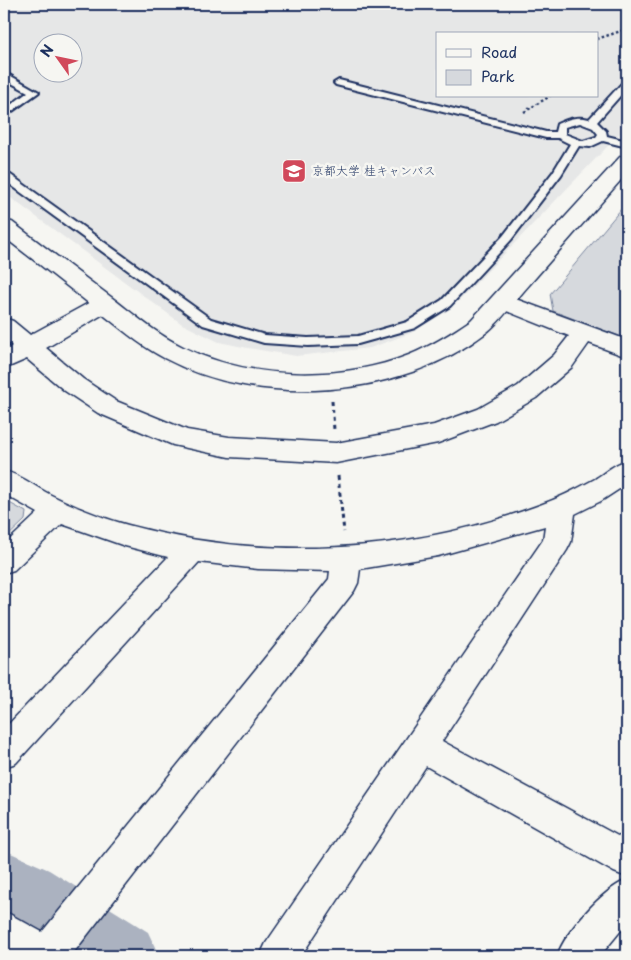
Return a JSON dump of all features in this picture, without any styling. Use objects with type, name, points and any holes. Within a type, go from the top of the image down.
[{"type":"street","points":[[4,227],[152,340],[184,358],[217,370],[257,378],[298,381],[372,374],[416,362],[451,345],[480,325],[627,161]]},
{"type":"street","points":[[502,301],[627,349]]},
{"type":"street","points":[[4,361],[104,304]]},
{"type":"street","points":[[4,326],[74,385],[107,407],[182,438],[229,447],[336,453],[438,434],[488,415],[527,392],[564,361],[584,332]]},
{"type":"street","points":[[4,481],[58,511],[108,530],[192,551],[270,559],[347,559],[413,551],[490,532],[561,509],[627,470]]},
{"type":"street","points":[[279,956],[557,542],[561,509]]},
{"type":"street","points":[[4,562],[58,511]]},
{"type":"street","points":[[4,752],[192,551]]},
{"type":"street","points":[[4,930],[47,956],[343,584],[347,559]]},
{"type":"street","points":[[420,746],[627,860]]},
{"type":"street","points":[[576,956],[614,910],[627,898]]},
{"type":"lane","points":[[4,75],[34,92],[4,114]]},
{"type":"lane","points":[[339,83],[546,135],[560,135],[576,143],[588,144],[602,138],[627,144]]},
{"type":"lane","points":[[591,123],[627,83]]},
{"type":"lane","points":[[560,135],[560,126],[580,120],[591,123],[601,129],[604,134],[602,138]]},
{"type":"lane","points":[[4,175],[207,322],[264,339],[308,342],[358,340],[410,325],[446,303],[507,238],[557,173],[576,143]]},
{"type":"path","points":[[598,39],[627,30]]},
{"type":"path","points":[[517,116],[547,98]]},
{"type":"shaded area","name":"京都大学 桂キャンパス","points":[[4,4],[627,4],[627,126],[459,301],[411,333],[370,348],[296,356],[219,342],[182,324],[4,193]]},
{"type":"green space","points":[[627,202],[627,339],[553,311],[550,294]]},
{"type":"green space","points":[[4,500],[26,512],[25,520],[4,540]]},
{"type":"waterway","points":[[4,882],[25,893],[124,956]]},
{"type":"place","name":"京都大学 桂キャンパス","points":[[294,171]]}]
